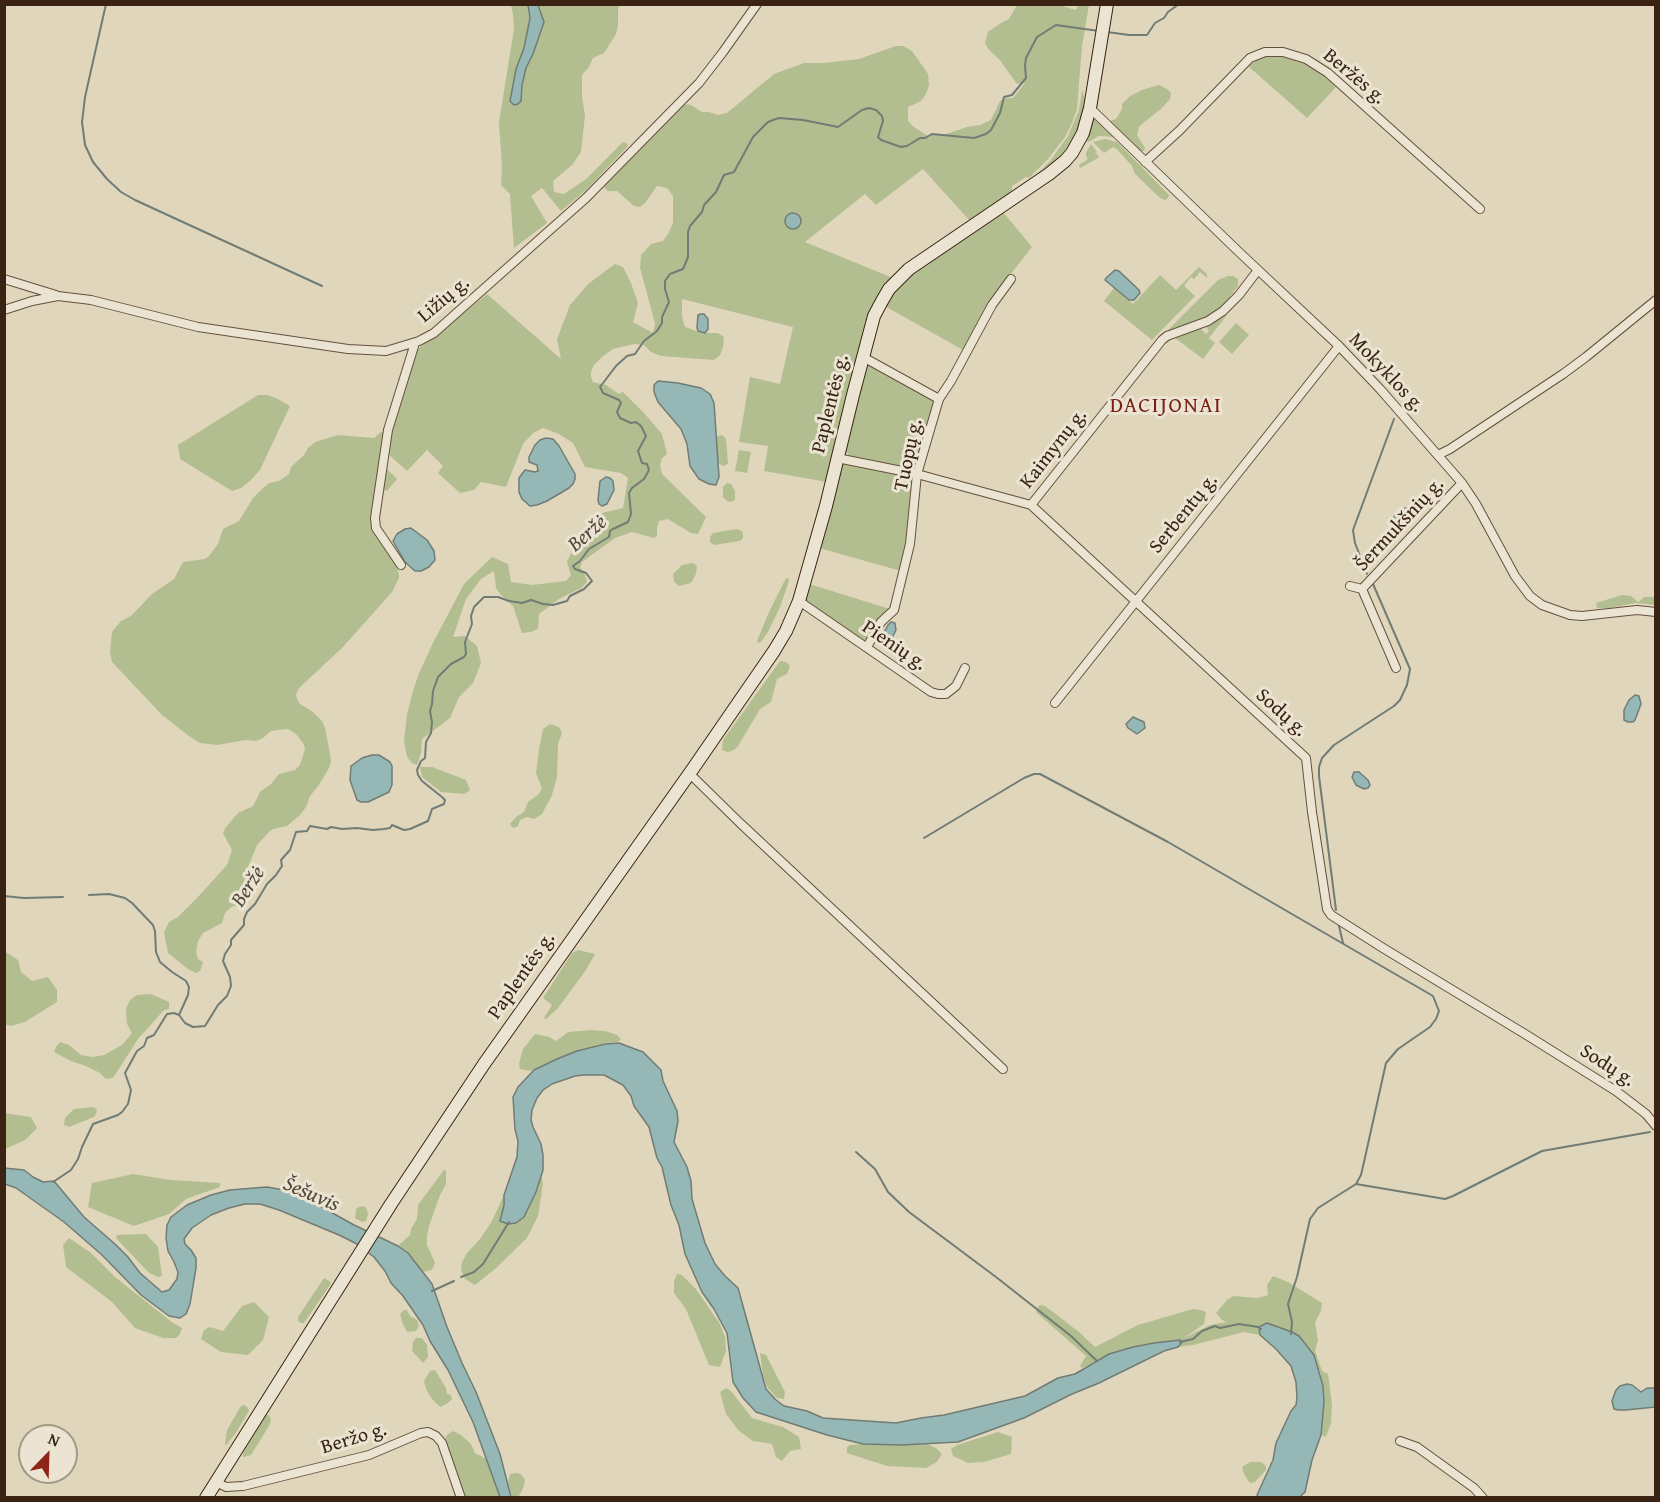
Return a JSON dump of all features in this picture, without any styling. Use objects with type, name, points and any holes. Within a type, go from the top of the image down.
[{"type":"main road","name":"Paplentės g.","points":[[206,1497],[483,1064],[774,651],[799,601],[874,316],[889,289],[909,269],[1065,161],[1077,146],[1090,108],[1107,4]]},
{"type":"street","name":"Ližių g.","points":[[4,310],[58,296],[91,300],[198,327],[348,349],[386,351],[415,343],[434,333],[586,198],[699,82],[757,4]]},
{"type":"street","name":"Beržės g.","points":[[1145,162],[1180,130],[1250,58],[1265,52],[1283,52],[1306,59],[1328,73],[1480,209]]},
{"type":"street","name":"Mokyklos g.","points":[[1090,108],[1339,346],[1380,389],[1462,483],[1524,590],[1542,605],[1562,613],[1582,615],[1616,611],[1656,612]]},
{"type":"street","name":"Kaimynų g.","points":[[1031,505],[1162,340],[1208,321],[1223,311],[1258,270]]},
{"type":"street","points":[[4,279],[58,296]]},
{"type":"street","name":"Tuopų g.","points":[[867,647],[881,622],[894,610],[910,544],[917,474],[939,399],[992,306],[1011,279]]},
{"type":"street","points":[[1438,455],[1563,374],[1656,300]]},
{"type":"street","points":[[400,566],[376,528],[375,518],[388,430],[415,343]]},
{"type":"street","name":"Serbentų g.","points":[[1055,703],[1339,346]]},
{"type":"street","points":[[863,357],[939,399]]},
{"type":"street","name":"Sodų g.","points":[[837,458],[917,474],[1031,505],[1306,758],[1327,909],[1331,915],[1616,1091],[1646,1114],[1656,1126]]},
{"type":"street","name":"Šermukšnių g.","points":[[1362,589],[1462,483]]},
{"type":"street","name":"Šermukšnių g.","points":[[1350,586],[1362,589]]},
{"type":"street","name":"Šermukšnių g.","points":[[1362,589],[1396,668]]},
{"type":"street","name":"Pienių g.","points":[[799,601],[931,692],[946,694],[956,686],[965,668]]},
{"type":"street","points":[[690,773],[740,823],[1003,1069]]},
{"type":"street","name":"Beržo g.","points":[[216,1482],[226,1487],[243,1486],[369,1455],[428,1432],[442,1443],[461,1497]]},
{"type":"street","points":[[1400,1440],[1417,1447],[1474,1488],[1482,1497]]},
{"type":"green space","points":[[511,5],[528,5],[530,18],[510,101],[521,101],[526,68],[544,22],[538,5],[620,5],[616,34],[604,53],[593,58],[582,75],[585,115],[581,152],[572,165],[553,181],[554,192],[564,194],[586,179],[623,142],[628,144],[586,190],[561,211],[542,188],[531,196],[547,223],[514,248],[510,194],[501,185],[499,122],[514,29]]},
{"type":"green space","points":[[1017,5],[1058,5],[1076,10],[1078,5],[1089,5],[1082,46],[1077,109],[1065,137],[1048,159],[1029,178],[1026,177],[1012,186],[1012,191],[970,221],[923,169],[876,205],[865,194],[805,242],[893,278],[881,289],[867,321],[827,482],[764,471],[768,446],[739,442],[750,377],[780,384],[793,327],[682,299],[682,317],[685,327],[702,333],[718,333],[724,337],[720,355],[714,360],[661,356],[651,352],[644,345],[634,344],[613,349],[602,357],[594,365],[591,377],[593,382],[606,385],[619,394],[623,392],[662,434],[667,454],[662,458],[660,465],[662,474],[706,517],[698,534],[691,533],[668,519],[659,521],[657,536],[654,538],[632,532],[615,538],[582,562],[580,567],[587,582],[539,614],[538,629],[531,632],[522,633],[513,606],[496,588],[494,571],[481,579],[466,599],[453,637],[465,636],[477,646],[481,663],[473,683],[459,697],[450,718],[422,739],[417,765],[412,763],[407,757],[404,742],[407,714],[413,691],[434,641],[464,584],[492,557],[508,564],[511,582],[532,585],[566,581],[571,575],[567,562],[577,541],[594,537],[601,526],[602,513],[623,508],[628,478],[621,473],[585,467],[573,443],[543,428],[533,433],[523,444],[506,487],[481,482],[474,490],[460,493],[438,473],[443,466],[427,450],[407,471],[388,454],[392,423],[408,369],[419,348],[487,294],[561,359],[557,339],[570,305],[588,284],[615,264],[623,267],[638,303],[633,322],[653,333],[655,323],[640,268],[641,255],[651,244],[663,241],[668,234],[673,223],[673,196],[667,188],[657,186],[640,207],[634,206],[617,191],[608,191],[602,185],[679,103],[691,105],[702,112],[718,115],[727,113],[774,74],[804,63],[859,59],[896,46],[903,46],[912,51],[928,74],[929,85],[921,101],[908,107],[908,121],[928,136],[980,125],[991,120],[1000,101],[1013,98],[1025,83],[1017,84],[985,43],[988,32],[1009,19]]},
{"type":"green space","points":[[1262,57],[1292,58],[1307,64],[1320,72],[1336,87],[1307,118],[1248,66]]},
{"type":"green space","points":[[1159,85],[1171,93],[1170,99],[1139,127],[1137,135],[1145,148],[1141,151],[1110,121],[1116,119],[1122,109],[1122,104],[1130,96]]},
{"type":"green space","points":[[1082,90],[1086,102],[1074,139],[1057,160],[1031,180],[1050,161],[1068,136],[1079,110]]},
{"type":"green space","points":[[1094,117],[1113,137],[1099,136],[1086,141]]},
{"type":"green space","points":[[1105,139],[1117,142],[1169,195],[1168,198],[1165,200],[1160,198],[1135,174],[1132,166],[1117,149],[1113,147],[1104,153],[1093,142]]},
{"type":"green space","points":[[1091,144],[1099,156],[1080,168],[1079,165],[1088,159],[1086,153]]},
{"type":"green space","points":[[1003,212],[1032,247],[999,289],[963,350],[883,305],[904,279]]},
{"type":"green space","points":[[1199,267],[1207,274],[1207,278],[1200,272],[1194,279],[1191,277],[1184,286],[1195,296],[1152,340],[1104,301],[1114,288],[1133,304],[1160,275],[1176,290]]},
{"type":"green space","points":[[1228,276],[1238,279],[1238,286],[1221,308],[1206,318],[1167,331],[1218,280]]},
{"type":"green space","points":[[1227,315],[1209,338],[1215,343],[1203,359],[1175,338],[1201,329],[1206,334],[1209,331],[1206,327]]},
{"type":"green space","points":[[1236,323],[1249,335],[1232,354],[1219,342]]},
{"type":"green space","points":[[866,356],[934,394],[933,405],[914,470],[850,456],[846,452]]},
{"type":"green space","points":[[258,395],[276,398],[290,406],[260,470],[250,481],[232,491],[180,459],[178,445]]},
{"type":"green space","points":[[384,432],[374,530],[396,565],[399,578],[392,592],[343,647],[299,688],[296,694],[300,704],[313,712],[325,728],[331,762],[329,768],[300,815],[287,826],[273,829],[257,845],[246,872],[247,885],[237,905],[225,913],[222,923],[203,933],[198,941],[196,952],[198,959],[203,962],[200,971],[196,973],[168,953],[164,932],[169,922],[178,917],[227,865],[232,850],[223,833],[226,827],[238,813],[253,806],[260,792],[279,774],[295,770],[300,765],[305,749],[296,734],[286,729],[271,731],[256,741],[246,740],[217,745],[200,743],[162,715],[112,662],[110,652],[112,632],[152,594],[174,579],[183,562],[205,559],[209,556],[218,544],[223,529],[239,521],[253,498],[269,483],[279,481],[289,474],[291,467],[315,442],[338,435],[374,438]]},
{"type":"green space","points":[[722,435],[726,439],[728,464],[723,466],[718,463],[716,438]]},
{"type":"green space","points":[[739,450],[751,452],[747,473],[735,471]]},
{"type":"green space","points":[[845,463],[913,478],[909,524],[901,571],[819,548],[842,465]]},
{"type":"green space","points":[[386,468],[397,479],[387,491],[383,490]]},
{"type":"green space","points":[[727,483],[731,484],[735,491],[735,500],[730,502],[723,497],[723,487]]},
{"type":"green space","points":[[737,529],[742,531],[743,538],[740,541],[714,545],[710,542],[713,533]]},
{"type":"green space","points":[[693,563],[697,566],[691,583],[679,586],[674,582],[673,574],[682,565]]},
{"type":"green space","points":[[786,578],[789,581],[780,607],[768,632],[758,643],[769,612]]},
{"type":"green space","points":[[809,584],[890,609],[867,644],[804,602]]},
{"type":"green space","points":[[1622,595],[1631,596],[1638,602],[1644,597],[1655,597],[1655,605],[1635,603],[1597,608],[1596,603]]},
{"type":"green space","points":[[780,661],[790,666],[787,674],[777,679],[771,702],[760,709],[734,750],[728,752],[722,750],[723,740]]},
{"type":"green space","points":[[550,724],[559,727],[562,733],[558,744],[557,777],[552,795],[542,814],[534,819],[527,817],[520,820],[518,826],[513,828],[510,824],[524,812],[528,802],[539,794],[542,788],[536,773],[539,749],[543,729]]},
{"type":"green space","points":[[420,767],[432,767],[466,780],[470,790],[464,794],[441,792],[422,777]]},
{"type":"green space","points":[[578,950],[595,954],[558,1008],[546,1019],[544,1018],[552,1005],[543,998],[572,953]]},
{"type":"green space","points":[[4,951],[18,960],[21,972],[32,981],[48,977],[57,990],[57,1002],[25,1022],[11,1026],[5,1024]]},
{"type":"green space","points":[[151,994],[169,1002],[169,1009],[164,1010],[138,1039],[113,1078],[106,1079],[100,1073],[54,1052],[60,1042],[69,1045],[81,1055],[93,1057],[104,1055],[122,1045],[132,1033],[127,1024],[126,1009],[130,1000],[137,995]]},
{"type":"green space","points":[[605,1031],[621,1039],[618,1042],[605,1043],[577,1051],[530,1071],[520,1069],[523,1049],[535,1034],[556,1041],[568,1032]]},
{"type":"green space","points":[[93,1107],[97,1109],[94,1117],[69,1127],[64,1125],[65,1118],[74,1109]]},
{"type":"green space","points":[[4,1113],[31,1117],[37,1128],[25,1140],[5,1149]]},
{"type":"green space","points":[[444,1170],[446,1171],[446,1184],[440,1195],[427,1236],[427,1245],[435,1263],[432,1270],[422,1272],[408,1253],[398,1246],[410,1235],[417,1219],[418,1205]]},
{"type":"green space","points":[[133,1174],[170,1180],[220,1183],[220,1187],[186,1199],[169,1214],[134,1226],[88,1207],[92,1183]]},
{"type":"green space","points":[[541,1176],[543,1183],[538,1216],[527,1238],[475,1285],[465,1279],[461,1270],[462,1262],[492,1221],[504,1195],[502,1223],[516,1223],[524,1217]]},
{"type":"green space","points":[[364,1206],[368,1215],[366,1221],[362,1222],[355,1218],[356,1209]]},
{"type":"green space","points":[[146,1234],[158,1247],[162,1276],[158,1277],[148,1272],[116,1238],[117,1235]]},
{"type":"green space","points":[[69,1238],[91,1253],[115,1277],[182,1328],[180,1334],[176,1338],[163,1338],[135,1328],[112,1302],[66,1267],[63,1245]]},
{"type":"green space","points":[[677,1274],[682,1275],[696,1289],[720,1324],[725,1337],[726,1351],[720,1367],[709,1365],[686,1309],[674,1293]]},
{"type":"green space","points":[[1273,1276],[1288,1282],[1322,1303],[1321,1311],[1315,1322],[1318,1340],[1315,1351],[1322,1371],[1328,1374],[1332,1405],[1331,1423],[1326,1437],[1321,1435],[1324,1402],[1320,1371],[1292,1332],[1267,1323],[1258,1327],[1260,1335],[1244,1332],[1178,1347],[1182,1342],[1179,1340],[1154,1343],[1109,1354],[1082,1368],[1080,1366],[1086,1356],[1036,1312],[1040,1305],[1045,1306],[1095,1347],[1138,1325],[1193,1309],[1206,1312],[1204,1324],[1184,1338],[1210,1325],[1227,1322],[1216,1313],[1233,1296],[1258,1298],[1268,1295],[1267,1285]]},
{"type":"green space","points":[[324,1278],[331,1282],[330,1285],[304,1323],[301,1323],[298,1317]]},
{"type":"green space","points":[[254,1302],[269,1317],[263,1340],[248,1355],[221,1352],[201,1339],[204,1330],[210,1327],[223,1331],[242,1306]]},
{"type":"green space","points":[[407,1310],[410,1316],[417,1320],[419,1326],[416,1331],[407,1332],[400,1314]]},
{"type":"green space","points":[[416,1338],[422,1338],[427,1345],[428,1357],[423,1363],[412,1351]]},
{"type":"green space","points":[[760,1353],[766,1355],[785,1392],[784,1399],[777,1398],[767,1387]]},
{"type":"green space","points":[[435,1370],[452,1399],[440,1407],[432,1399],[424,1381],[430,1371]]},
{"type":"green space","points":[[726,1388],[731,1391],[752,1418],[783,1427],[799,1437],[801,1449],[790,1451],[782,1461],[776,1457],[772,1444],[753,1441],[739,1431],[726,1414],[720,1392]]},
{"type":"green space","points":[[244,1405],[249,1411],[226,1445],[227,1430],[241,1406]]},
{"type":"green space","points":[[266,1415],[269,1415],[271,1420],[269,1426],[251,1455],[243,1457],[243,1453]]},
{"type":"green space","points":[[453,1431],[471,1444],[475,1453],[488,1460],[500,1497],[461,1497],[442,1443]]},
{"type":"green space","points":[[998,1432],[1012,1437],[1011,1454],[984,1462],[968,1463],[953,1456],[951,1449],[957,1445]]},
{"type":"green space","points":[[927,1444],[942,1454],[937,1462],[926,1468],[887,1466],[847,1453],[847,1447],[850,1445]]},
{"type":"green space","points":[[1250,1462],[1261,1462],[1266,1466],[1266,1470],[1255,1482],[1250,1483],[1242,1467]]},
{"type":"green space","points":[[510,1474],[521,1474],[525,1480],[524,1486],[520,1497],[512,1497],[508,1482]]},
{"type":"water","points":[[528,5],[538,5],[544,22],[526,68],[521,101],[514,105],[510,101],[530,18]]},
{"type":"water","points":[[793,213],[801,221],[793,229],[785,221]]},
{"type":"water","points":[[1115,270],[1139,290],[1140,293],[1134,300],[1129,300],[1105,280]]},
{"type":"water","points":[[701,314],[708,319],[708,329],[705,333],[698,331],[697,328],[698,315]]},
{"type":"water","points":[[658,381],[701,388],[710,394],[714,403],[719,477],[716,485],[699,479],[690,466],[687,444],[681,429],[658,402],[654,392],[654,385]]},
{"type":"water","points":[[546,438],[553,439],[559,446],[575,474],[575,479],[569,488],[547,501],[530,506],[522,499],[519,492],[519,478],[525,470],[538,471],[537,465],[529,462],[529,457],[535,445]]},
{"type":"water","points":[[606,477],[613,481],[614,490],[607,504],[602,506],[598,500],[600,481]]},
{"type":"water","points":[[1409,508],[1413,512],[1412,522],[1402,531],[1393,527],[1391,523],[1395,515],[1401,509]]},
{"type":"water","points":[[411,528],[427,540],[434,551],[435,560],[421,571],[415,571],[405,562],[393,541],[397,534]]},
{"type":"water","points":[[891,622],[895,623],[896,630],[888,646],[885,647],[881,644],[881,638]]},
{"type":"water","points":[[1635,695],[1639,696],[1641,704],[1635,720],[1628,722],[1624,720],[1624,710],[1629,700]]},
{"type":"water","points":[[1133,717],[1144,722],[1145,728],[1137,734],[1126,724]]},
{"type":"water","points":[[379,755],[390,762],[392,785],[389,792],[368,802],[361,802],[357,800],[350,780],[351,766],[362,758]]},
{"type":"water","points":[[1354,772],[1359,772],[1368,780],[1370,785],[1368,788],[1364,789],[1356,785],[1352,777]]},
{"type":"water","points":[[619,1043],[643,1052],[661,1070],[663,1081],[677,1111],[678,1121],[674,1142],[687,1167],[692,1199],[705,1243],[715,1264],[738,1288],[766,1389],[784,1406],[807,1411],[823,1418],[896,1423],[944,1415],[1025,1396],[1058,1378],[1075,1374],[1109,1354],[1154,1343],[1180,1340],[1182,1342],[1178,1347],[1164,1351],[1024,1418],[958,1442],[902,1445],[863,1444],[756,1412],[733,1382],[727,1333],[702,1292],[685,1254],[679,1225],[649,1127],[623,1085],[604,1075],[584,1075],[552,1084],[543,1090],[532,1110],[531,1120],[543,1155],[543,1170],[536,1192],[524,1217],[516,1223],[508,1224],[500,1221],[504,1195],[517,1157],[518,1141],[513,1097],[518,1087],[534,1070],[557,1059],[577,1051]]},
{"type":"water","points":[[4,1168],[24,1170],[43,1182],[54,1181],[84,1217],[115,1244],[140,1273],[162,1292],[169,1290],[177,1279],[178,1272],[168,1251],[166,1238],[167,1225],[171,1217],[187,1205],[230,1190],[267,1187],[302,1196],[398,1246],[408,1253],[432,1284],[447,1327],[500,1454],[511,1497],[500,1497],[473,1422],[423,1325],[374,1257],[355,1243],[260,1204],[245,1204],[211,1215],[192,1228],[184,1239],[185,1244],[196,1258],[190,1304],[186,1314],[180,1318],[169,1316],[141,1295],[102,1255],[64,1222],[16,1188],[5,1184]]},
{"type":"water","points":[[1267,1323],[1299,1336],[1314,1355],[1323,1386],[1321,1435],[1312,1460],[1305,1492],[1300,1497],[1258,1497],[1257,1495],[1273,1460],[1276,1443],[1296,1405],[1297,1398],[1296,1382],[1291,1366],[1260,1335],[1259,1327]]},
{"type":"water","points":[[1627,1384],[1641,1392],[1647,1388],[1654,1388],[1655,1407],[1614,1409],[1612,1401],[1616,1390]]},
{"type":"waterway","points":[[106,4],[85,97],[82,122],[85,145],[93,162],[121,192],[135,200],[322,286]]},
{"type":"waterway","name":"Beržė","points":[[1107,32],[1147,35],[1155,23],[1179,4]]},
{"type":"waterway","name":"Beržė","points":[[53,1182],[71,1170],[93,1124],[118,1115],[128,1104],[131,1090],[125,1073],[137,1051],[144,1046],[147,1038],[154,1035],[167,1014],[179,1015],[185,1023],[193,1027],[205,1026],[218,1005],[227,996],[231,986],[223,961],[225,954],[231,945],[231,940],[244,925],[247,912],[282,866],[281,860],[290,850],[296,832],[307,831],[310,826],[327,829],[331,827],[373,830],[390,828],[392,825],[404,830],[410,829],[428,821],[432,809],[444,804],[445,800],[422,781],[417,770],[425,758],[426,742],[431,733],[430,711],[438,677],[466,654],[465,642],[472,624],[471,616],[474,607],[484,597],[498,597],[522,603],[531,600],[553,605],[567,601],[570,596],[584,589],[592,581],[586,573],[573,566],[589,549],[609,537],[610,531],[628,522],[631,514],[629,493],[644,479],[649,470],[647,464],[642,463],[638,451],[646,436],[636,422],[631,423],[620,418],[617,412],[621,403],[603,393],[600,387],[616,366],[627,356],[635,354],[662,323],[662,317],[669,302],[665,281],[670,274],[683,269],[688,257],[690,226],[716,192],[724,175],[734,172],[753,137],[768,122],[779,118],[838,127],[862,110],[869,108],[876,110],[882,116],[883,121],[878,137],[901,147],[932,134],[974,138],[991,130],[1000,113],[1004,97],[1012,95],[1026,78],[1026,58],[1037,37],[1056,25],[1099,31]]},
{"type":"waterway","points":[[1367,574],[1355,543],[1353,530],[1394,419]]},
{"type":"waterway","points":[[1336,910],[1319,767],[1322,758],[1334,745],[1400,700],[1407,685],[1410,669],[1373,584]]},
{"type":"waterway","points":[[924,838],[1024,778],[1040,774],[1168,842],[1433,996],[1439,1011],[1436,1019],[1430,1027],[1398,1049],[1386,1063],[1361,1175],[1356,1184],[1318,1208],[1310,1219],[1297,1277],[1288,1304],[1292,1322],[1291,1334]]},
{"type":"waterway","points":[[89,895],[109,894],[125,898],[153,925],[156,952],[160,962],[186,981],[189,987],[179,1015]]},
{"type":"waterway","points":[[4,896],[63,897]]},
{"type":"waterway","points":[[1339,926],[1343,943]]},
{"type":"waterway","points":[[1356,1184],[1445,1199],[1542,1151],[1650,1132]]},
{"type":"waterway","points":[[856,1152],[875,1169],[888,1192],[909,1212],[1071,1336],[1097,1361]]},
{"type":"waterway","points":[[461,1277],[474,1272],[483,1264],[509,1222]]},
{"type":"waterway","points":[[432,1291],[454,1281]]},
{"type":"waterway","points":[[1180,1342],[1193,1339],[1202,1331],[1215,1326],[1220,1328],[1239,1324],[1261,1329]]},
{"type":"district","name":"DACIJONAI","points":[[1166,406]]},
{"type":"water label","name":"Šešuvis","points":[[311,1195]]}]
